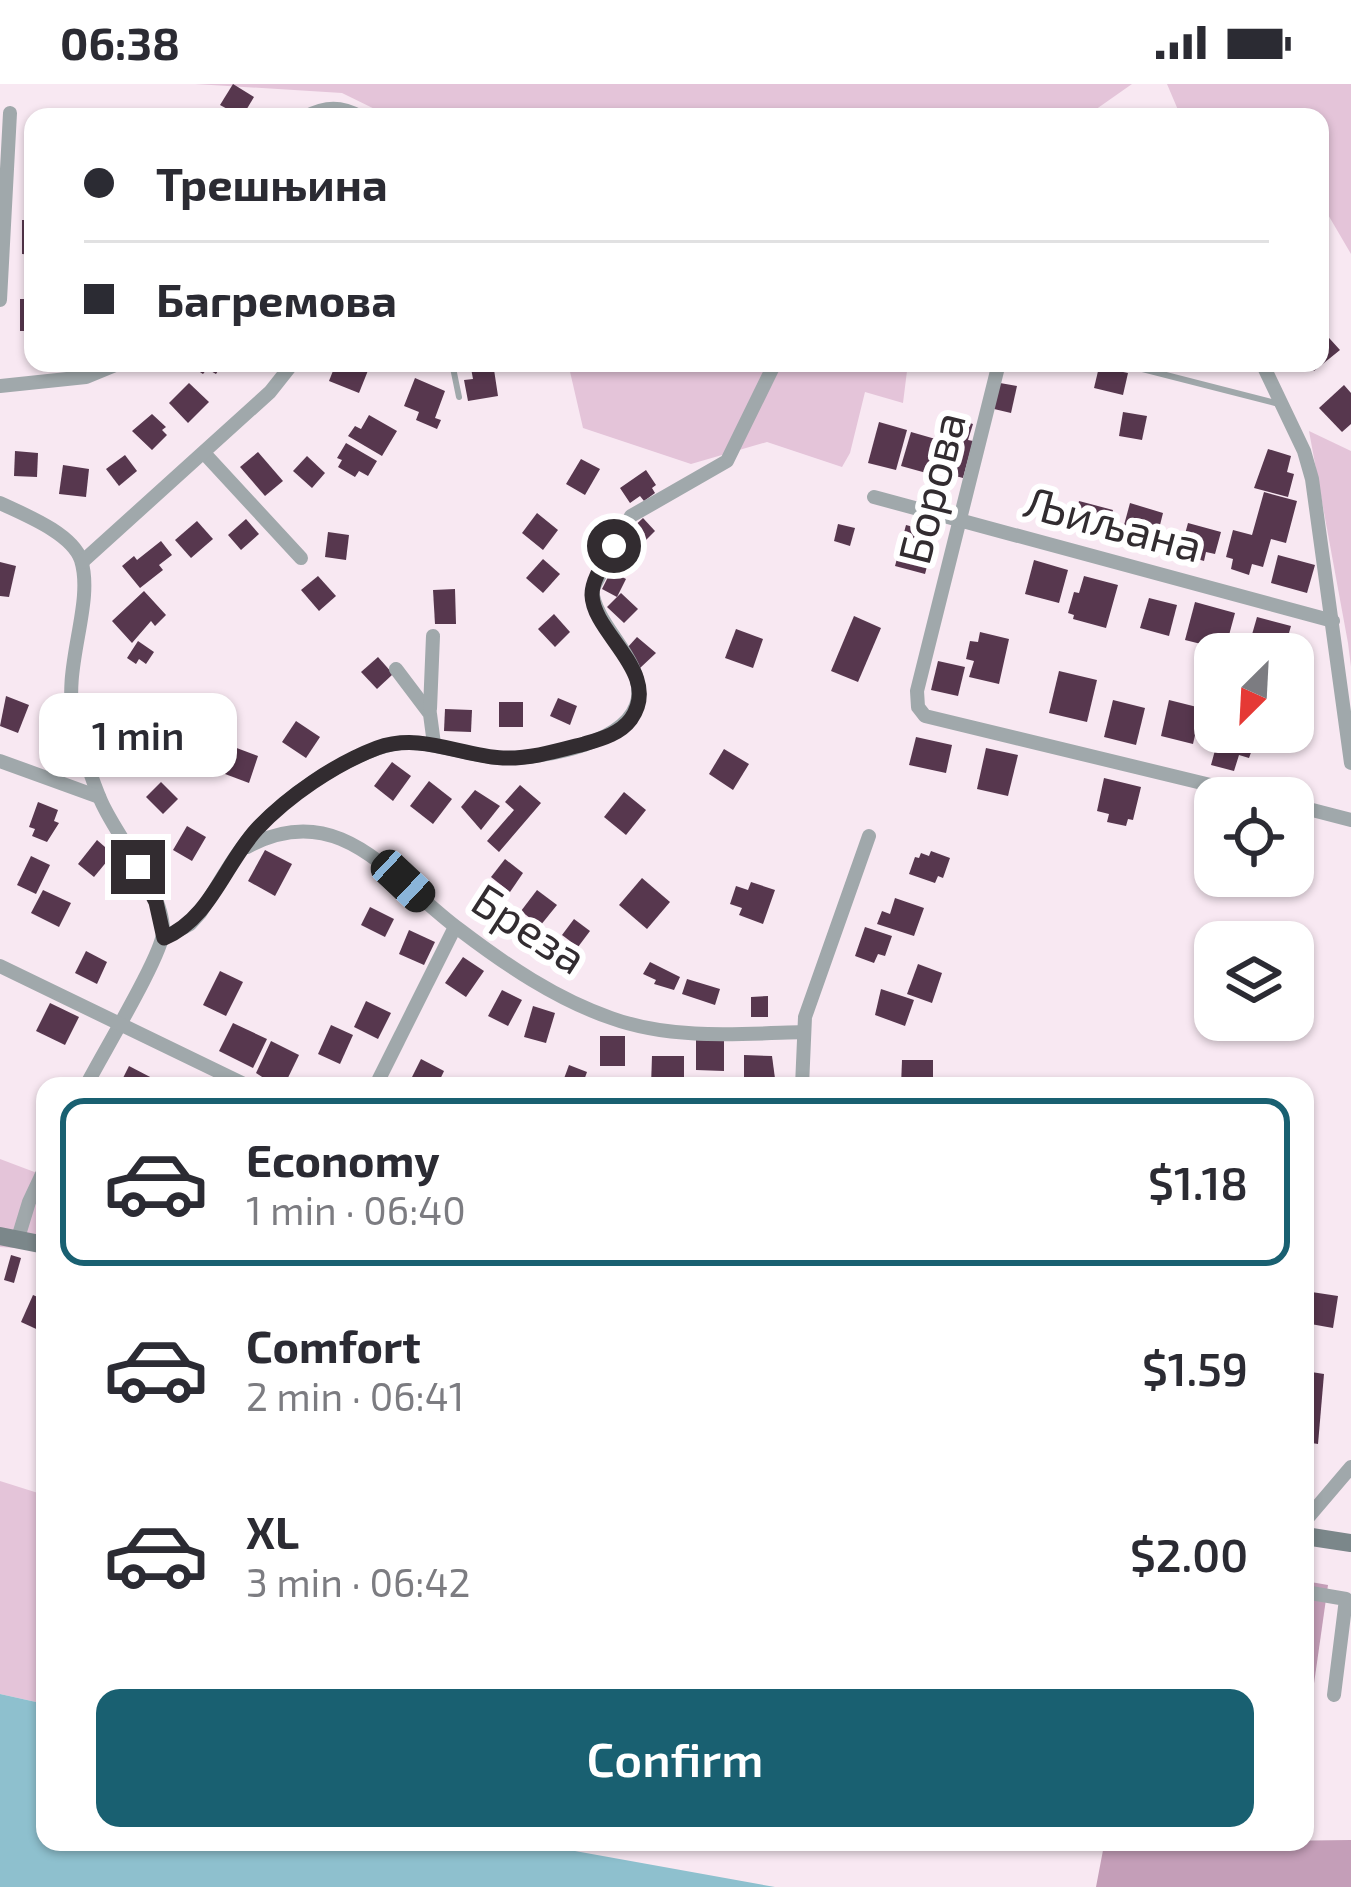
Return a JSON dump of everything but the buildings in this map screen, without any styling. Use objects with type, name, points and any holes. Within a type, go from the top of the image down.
[{"type":"main road","points":[[1314,1537],[1351,1544]]},
{"type":"street","points":[[0,300],[10,113]]},
{"type":"street","points":[[0,386],[98,372]]},
{"type":"street","points":[[82,562],[270,392],[286,372]]},
{"type":"street","points":[[91,1077],[164,938],[190,923],[254,832],[287,802],[359,757],[394,743],[434,744],[502,758],[534,757],[618,732],[628,722],[639,688],[627,657],[593,603],[592,590],[631,516],[727,461],[771,372]]},
{"type":"street","name":"Борова","points":[[997,372],[917,691],[918,706],[925,716],[1194,781]]},
{"type":"street","points":[[1267,372],[1312,479],[1351,763]]},
{"type":"street","points":[[204,453],[301,558]]},
{"type":"street","name":"Љиљана","points":[[874,496],[1333,621]]},
{"type":"street","points":[[2,504],[65,540],[82,562],[82,604],[70,686],[74,718],[99,797],[156,902],[164,938]]},
{"type":"street","points":[[433,636],[430,714],[434,744]]},
{"type":"street","points":[[396,670],[430,714]]},
{"type":"street","points":[[0,761],[99,797]]},
{"type":"street","points":[[1314,810],[1351,820]]},
{"type":"street","name":"Бреза","points":[[243,849],[285,830],[361,848],[381,860],[455,927],[518,972],[610,1018],[672,1031],[803,1032]]},
{"type":"street","points":[[802,1077],[803,1032],[869,836]]},
{"type":"street","points":[[380,1077],[455,927]]},
{"type":"street","points":[[0,966],[230,1077]]},
{"type":"street","points":[[9,1237],[36,1187]]},
{"type":"street","points":[[1314,1510],[1351,1467]]},
{"type":"street","points":[[1314,1594],[1346,1599],[1334,1695]]},
{"type":"lane","points":[[454,372],[459,397]]},
{"type":"lane","points":[[1155,372],[1283,404]]},
{"type":"shaded area","points":[[195,84],[1132,84],[1098,108],[373,108],[342,93]]},
{"type":"shaded area","points":[[1167,84],[1351,84],[1351,254],[1329,216],[1329,108],[1177,108]]},
{"type":"shaded area","points":[[570,372],[907,372],[903,403],[865,392],[842,467],[767,442],[691,464],[583,428]]},
{"type":"shaded area","points":[[1309,431],[1351,451],[1351,667],[1348,643]]},
{"type":"shaded area","points":[[0,1159],[36,1173],[36,1249],[0,1247]]},
{"type":"shaded area","points":[[0,1481],[36,1492],[36,1702],[0,1694]]},
{"type":"shaded area","points":[[1314,1583],[1328,1585],[1314,1684]]},
{"type":"shaded area","points":[[1314,1840],[1351,1840],[1351,1887],[1096,1887],[1103,1851],[1314,1851]]},
{"type":"water","points":[[0,1694],[36,1702],[36,1851],[575,1851],[775,1887],[0,1887]]},
{"type":"route","points":[[138,867],[156,902],[164,938],[200,913],[254,832],[276,812],[322,778],[377,748],[421,742],[502,758],[534,757],[618,732],[635,710],[639,688],[627,657],[593,603],[592,590],[614,546]]}]
